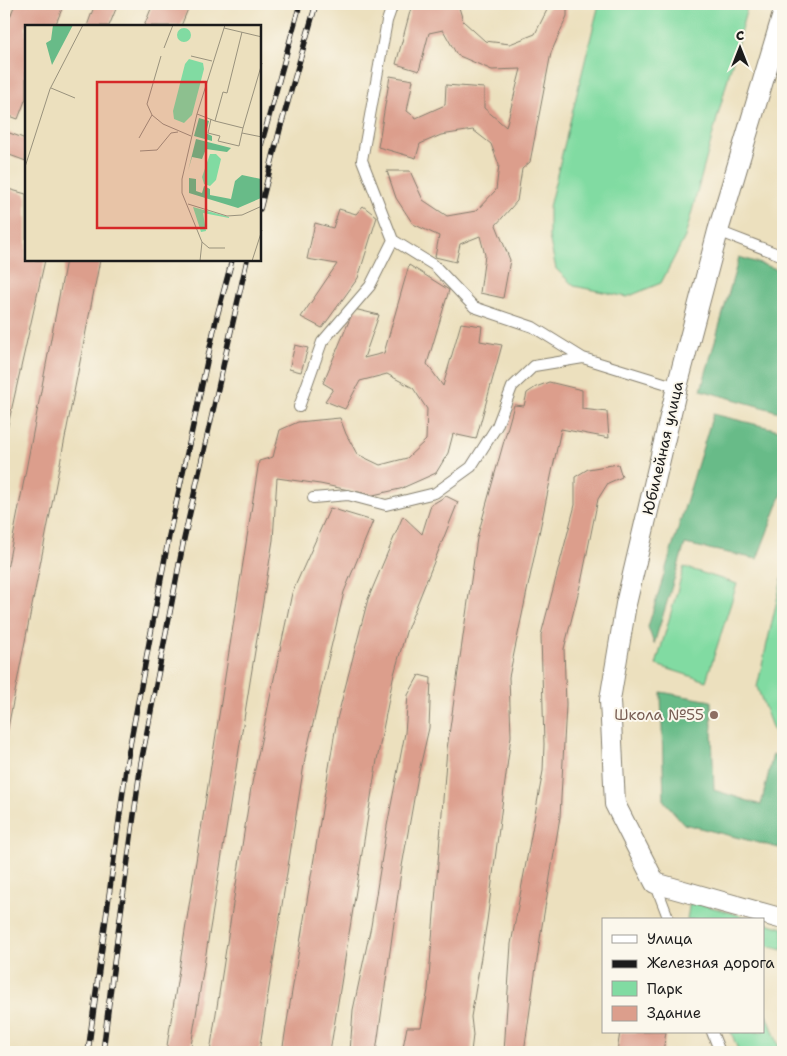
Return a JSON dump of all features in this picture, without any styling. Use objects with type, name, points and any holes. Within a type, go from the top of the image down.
[{"type":"street","name":"Юбилейная улица","points":[[655,884],[615,804],[610,700],[626,604],[678,386],[718,232],[783,14]]},
{"type":"street","points":[[655,884],[783,919]]},
{"type":"lane","points":[[393,4],[388,21],[362,160],[393,240],[435,266],[474,307],[533,327],[583,358],[678,386]]},
{"type":"lane","points":[[718,232],[783,256]]},
{"type":"lane","points":[[299,407],[322,342],[370,286],[393,240]]},
{"type":"lane","points":[[313,498],[348,495],[386,505],[436,492],[470,467],[497,426],[512,387],[534,366],[583,358]]},
{"type":"lane","points":[[655,884],[668,918]]},
{"type":"lane","points":[[713,1034],[720,1052]]},
{"type":"green space","points":[[599,4],[748,4],[685,237],[661,283],[627,297],[574,286],[556,269],[549,237],[549,207]]},
{"type":"green space","points":[[739,257],[783,271],[783,413],[701,390]]},
{"type":"green space","points":[[713,414],[783,431],[783,491],[757,559],[685,544],[654,644],[648,627]]},
{"type":"green space","points":[[684,567],[737,584],[706,681],[656,665]]},
{"type":"green space","points":[[783,574],[783,738],[775,735],[757,687]]},
{"type":"green space","points":[[661,692],[711,701],[714,790],[761,805],[773,754],[783,758],[783,849],[684,824],[664,801]]},
{"type":"green space","points":[[690,901],[749,918],[687,918]]},
{"type":"green space","points":[[764,922],[783,928],[783,950],[764,945]]},
{"type":"green space","points":[[764,1007],[781,1052],[739,1052],[732,1034],[764,1034]]},
{"type":"building","points":[[15,4],[64,4],[55,25],[25,25],[25,101],[18,119],[4,114],[4,32]]},
{"type":"building","points":[[95,4],[118,4],[109,25],[87,25]]},
{"type":"building","points":[[153,4],[190,4],[181,25],[144,25]]},
{"type":"building","points":[[412,4],[458,4],[463,21],[485,41],[510,44],[535,34],[549,6],[548,4],[567,4],[567,16],[551,53],[530,162],[522,169],[517,201],[496,225],[510,260],[503,298],[480,293],[485,255],[480,236],[460,244],[456,262],[435,257],[439,236],[413,224],[396,198],[387,171],[410,171],[423,200],[447,216],[476,211],[496,190],[499,165],[491,144],[473,130],[441,135],[420,144],[416,158],[378,147],[390,76],[413,80],[407,111],[416,118],[445,105],[446,85],[484,88],[484,108],[506,127],[521,69],[492,70],[457,55],[443,30],[429,33],[419,71],[396,64]]},
{"type":"building","points":[[4,131],[25,139],[25,161],[4,153]]},
{"type":"building","points":[[8,189],[25,194],[25,261],[45,261],[6,434],[4,434],[4,211]]},
{"type":"building","points":[[363,206],[377,217],[358,278],[322,328],[301,317],[337,264],[307,259],[315,223],[333,228],[339,209],[356,214]]},
{"type":"building","points":[[66,261],[100,261],[4,748],[4,585]]},
{"type":"building","points":[[409,265],[449,290],[427,364],[443,386],[461,323],[482,326],[480,341],[502,345],[476,439],[453,434],[448,453],[436,473],[400,489],[373,495],[320,484],[277,478],[273,540],[190,1052],[166,1052],[259,461],[273,457],[280,430],[298,422],[340,418],[357,454],[380,465],[407,458],[426,440],[427,409],[413,388],[387,374],[360,381],[345,409],[325,401],[333,389],[323,383],[354,309],[379,315],[364,358],[384,353]]},
{"type":"building","points":[[295,345],[308,348],[301,372],[289,369]]},
{"type":"building","points":[[549,382],[582,390],[582,409],[607,412],[609,438],[561,429],[509,677],[511,736],[487,921],[471,1017],[473,1035],[471,1052],[402,1052],[407,1027],[421,1027],[428,990],[447,749],[477,538],[514,405],[524,406],[527,393]]},
{"type":"building","points":[[618,464],[622,477],[608,483],[598,499],[582,578],[564,649],[566,705],[560,817],[524,1052],[504,1052],[511,944],[543,771],[541,635],[575,505],[575,477],[588,469]]},
{"type":"building","points":[[446,496],[458,502],[406,632],[393,678],[377,760],[330,1052],[282,1052],[337,719],[368,599],[403,516],[422,534],[431,505]]},
{"type":"building","points":[[330,508],[373,521],[344,592],[305,758],[259,1052],[210,1052],[251,788],[292,593]]},
{"type":"building","points":[[419,675],[431,678],[429,728],[418,776],[401,872],[376,1052],[350,1052],[353,1010],[371,926],[387,826],[405,733],[408,695]]},
{"type":"building","points":[[620,1034],[666,1034],[663,1052],[617,1052]]},
{"type":"railway","points":[[261,145],[300,4]]},
{"type":"railway","points":[[261,205],[280,129],[316,4]]},
{"type":"railway","points":[[88,1052],[127,761],[169,536],[216,320],[232,261]]},
{"type":"railway","points":[[103,1052],[141,763],[184,539],[247,261]]},
{"type":"place","name":"Школа №55","points":[[714,715]]}]
